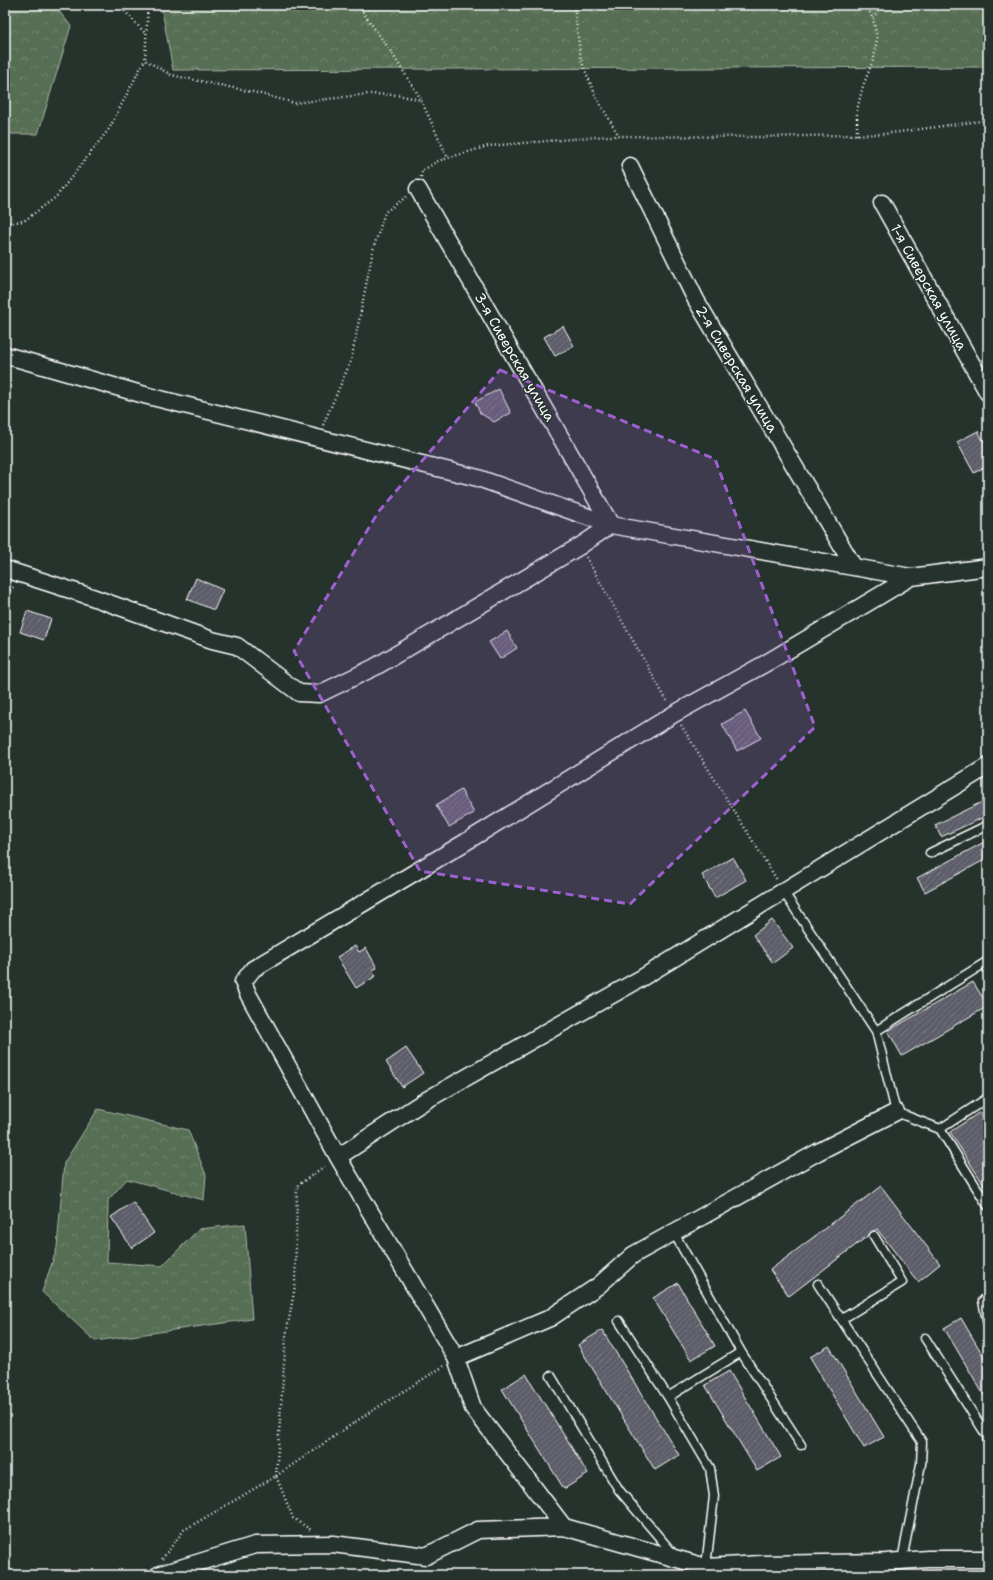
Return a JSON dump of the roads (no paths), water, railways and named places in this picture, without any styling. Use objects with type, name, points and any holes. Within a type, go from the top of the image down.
[{"type":"street","name":"2-я Сиверская улица","points":[[630,166],[696,300],[854,566]]},
{"type":"street","name":"3-я Сиверская улица","points":[[418,189],[611,525]]},
{"type":"street","name":"1-я Сиверская улица","points":[[882,203],[988,393]]},
{"type":"street","points":[[5,355],[148,396],[279,427],[317,438],[478,478],[611,525],[911,577],[988,567]]},
{"type":"street","points":[[5,569],[92,597],[212,640],[237,646],[299,693],[319,694],[374,667],[580,546],[611,525]]},
{"type":"street","points":[[564,1527],[473,1408],[456,1358],[338,1157],[248,994],[243,982],[253,969],[471,839],[674,714],[768,662],[911,577]]},
{"type":"street","points":[[338,1157],[423,1102],[640,979],[988,766]]},
{"type":"street","points":[[456,1358],[550,1318],[598,1286],[634,1255],[818,1152],[896,1112]]},
{"type":"street","points":[[158,1569],[255,1545],[333,1544],[426,1556],[478,1530],[564,1527],[680,1560],[706,1571],[761,1564],[988,1559]]},
{"type":"lane","points":[[930,853],[988,825]]},
{"type":"lane","points":[[783,891],[876,1031],[896,1112],[940,1129],[988,1206]]},
{"type":"lane","points":[[876,1031],[988,961]]},
{"type":"lane","points":[[940,1129],[986,1099],[988,1102]]},
{"type":"lane","points":[[674,1233],[741,1352],[801,1445]]},
{"type":"lane","points":[[842,1319],[902,1282],[874,1236]]},
{"type":"lane","points":[[818,1284],[922,1442],[921,1464],[902,1560]]},
{"type":"lane","points":[[988,1295],[983,1301],[988,1325]]},
{"type":"lane","points":[[619,1322],[668,1397],[710,1468],[714,1496],[706,1571]]},
{"type":"lane","points":[[925,1338],[987,1436],[988,1443]]},
{"type":"lane","points":[[668,1397],[741,1352]]},
{"type":"lane","points":[[551,1376],[620,1490],[680,1560]]}]
